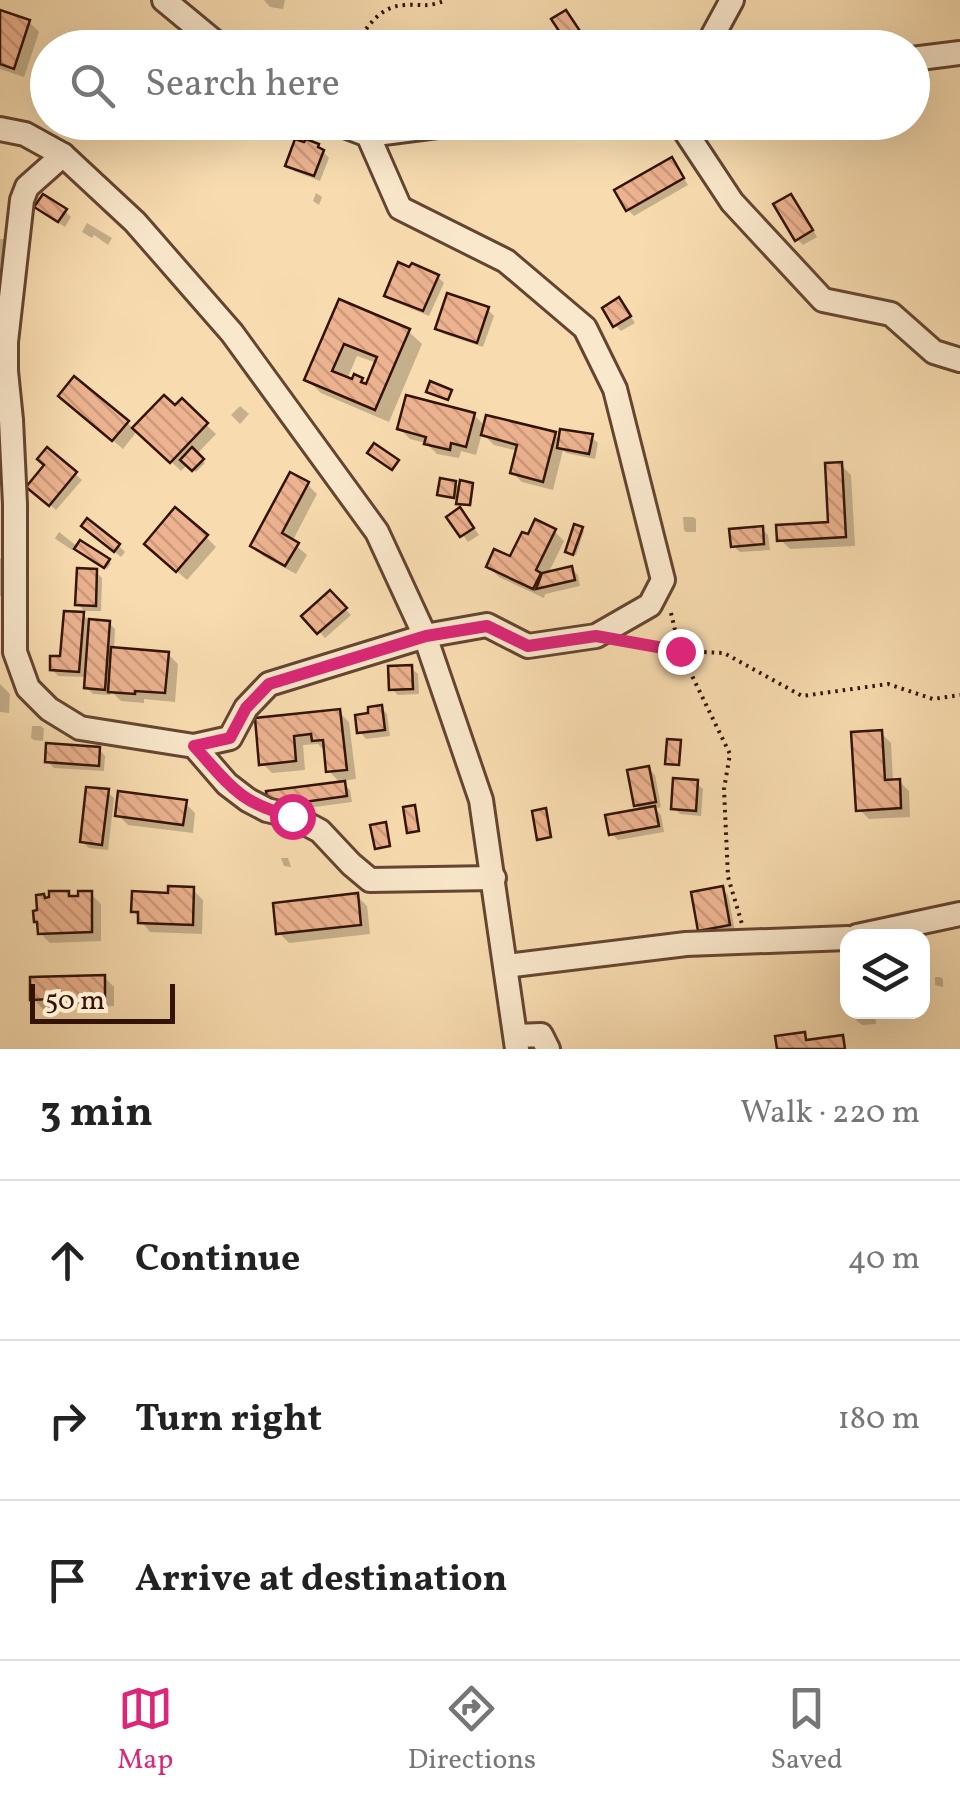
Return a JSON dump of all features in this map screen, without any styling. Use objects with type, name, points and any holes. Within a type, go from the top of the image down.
[{"type":"street","points":[[164,0],[200,30]]},
{"type":"street","points":[[716,30],[732,0]]},
{"type":"street","points":[[930,57],[960,53]]},
{"type":"street","points":[[0,130],[30,135]]},
{"type":"street","points":[[48,140],[64,144],[232,334],[377,532],[426,636],[481,800],[516,1042],[541,1035],[548,1049]]},
{"type":"street","points":[[64,144],[27,186],[5,300],[15,504],[15,652],[28,688],[50,709],[80,728],[194,746],[230,738],[246,708],[269,684],[426,636],[487,626],[528,646],[596,636],[650,605],[663,580],[615,389],[585,328],[506,261],[400,208],[370,140]]},
{"type":"street","points":[[691,140],[732,202],[823,300],[891,314],[934,352],[960,360]]},
{"type":"street","points":[[194,746],[227,784],[248,800],[320,830],[370,880],[494,878]]},
{"type":"street","points":[[889,929],[960,914]]},
{"type":"street","points":[[506,966],[686,944],[840,938]]},
{"type":"path","points":[[364,30],[387,10],[404,5],[420,8],[446,0]]},
{"type":"path","points":[[64,144],[101,140]]},
{"type":"path","points":[[663,580],[680,651],[730,754],[724,789],[728,878],[748,942]]},
{"type":"path","points":[[630,642],[680,651],[724,653],[802,696],[888,684],[933,699],[960,695]]},
{"type":"building","points":[[0,10],[30,20],[14,69],[0,64]]},
{"type":"building","points":[[566,10],[579,30],[558,30],[551,19]]},
{"type":"building","points":[[295,140],[309,140],[324,150],[314,176],[285,166]]},
{"type":"building","points":[[672,157],[684,178],[626,211],[614,190]]},
{"type":"building","points":[[43,194],[67,209],[58,222],[34,207]]},
{"type":"building","points":[[791,194],[813,230],[795,241],[773,204]]},
{"type":"building","points":[[398,262],[409,267],[412,263],[439,275],[423,311],[384,296]]},
{"type":"building","points":[[447,293],[489,307],[477,343],[435,329]]},
{"type":"building","points":[[619,297],[631,316],[613,327],[602,308]]},
{"type":"building","points":[[339,299],[410,329],[375,410],[304,380]],"holes":[[[344,344],[377,357],[366,384],[354,374],[352,379],[332,371]]]},
{"type":"building","points":[[74,376],[129,421],[112,441],[58,396]]},
{"type":"building","points":[[430,381],[452,390],[448,400],[426,392]]},
{"type":"building","points":[[164,395],[175,405],[182,398],[208,423],[170,463],[132,428]]},
{"type":"building","points":[[406,395],[475,413],[466,447],[451,443],[450,450],[424,444],[426,437],[397,429]]},
{"type":"building","points":[[486,415],[556,432],[543,482],[510,473],[517,445],[481,435]]},
{"type":"building","points":[[560,429],[593,434],[589,454],[557,448]]},
{"type":"building","points":[[374,443],[399,460],[392,470],[367,453]]},
{"type":"building","points":[[47,447],[77,472],[49,506],[26,487],[44,465],[37,459]]},
{"type":"building","points":[[192,447],[204,459],[192,471],[180,460]]},
{"type":"building","points":[[842,462],[846,537],[777,541],[776,525],[828,522],[825,463]]},
{"type":"building","points":[[290,472],[309,482],[282,533],[299,543],[285,566],[250,546]]},
{"type":"building","points":[[440,478],[456,481],[454,498],[437,495]]},
{"type":"building","points":[[460,480],[473,483],[470,505],[456,504]]},
{"type":"building","points":[[175,507],[208,535],[176,572],[144,544]]},
{"type":"building","points":[[460,507],[474,528],[460,537],[446,517]]},
{"type":"building","points":[[87,518],[120,544],[114,552],[81,526]]},
{"type":"building","points":[[535,519],[556,529],[536,570],[541,573],[533,589],[486,567],[494,549],[510,556],[522,532],[528,534]]},
{"type":"building","points":[[574,524],[583,527],[573,555],[565,552]]},
{"type":"building","points":[[763,526],[764,544],[731,547],[729,529]]},
{"type":"building","points":[[80,540],[110,559],[104,568],[74,549]]},
{"type":"building","points":[[572,566],[575,580],[536,589],[542,573]]},
{"type":"building","points":[[77,568],[97,569],[96,606],[75,605]]},
{"type":"building","points":[[330,590],[347,608],[317,634],[301,616]]},
{"type":"building","points":[[64,611],[84,612],[79,672],[50,670],[50,656],[60,656]]},
{"type":"building","points":[[89,619],[110,621],[105,690],[84,688]]},
{"type":"building","points":[[111,647],[169,652],[165,693],[108,692]]},
{"type":"building","points":[[412,665],[413,689],[389,690],[388,666]]},
{"type":"building","points":[[382,705],[385,730],[357,733],[355,715]]},
{"type":"building","points":[[340,709],[347,770],[326,772],[323,740],[312,741],[311,734],[294,736],[296,761],[259,765],[255,718]]},
{"type":"building","points":[[882,730],[885,780],[900,779],[901,808],[856,811],[851,732]]},
{"type":"building","points":[[667,739],[681,740],[679,765],[665,764]]},
{"type":"building","points":[[46,743],[100,747],[99,766],[45,762]]},
{"type":"building","points":[[649,766],[656,802],[634,806],[627,770]]},
{"type":"building","points":[[673,778],[698,780],[696,811],[671,809]]},
{"type":"building","points":[[345,781],[347,796],[268,807],[266,791]]},
{"type":"building","points":[[86,787],[109,789],[102,845],[80,842]]},
{"type":"building","points":[[118,791],[187,800],[183,825],[115,816]]},
{"type":"building","points":[[415,805],[419,831],[407,833],[403,807]]},
{"type":"building","points":[[655,806],[659,826],[609,835],[605,815]]},
{"type":"building","points":[[546,808],[551,837],[537,840],[532,811]]},
{"type":"building","points":[[386,822],[390,846],[375,849],[370,825]]},
{"type":"building","points":[[168,886],[194,887],[193,925],[138,923],[138,912],[131,912],[132,891],[168,893]]},
{"type":"building","points":[[723,886],[730,925],[698,931],[691,892]]},
{"type":"building","points":[[49,891],[69,891],[69,896],[78,896],[78,891],[92,891],[92,932],[38,934],[33,911],[37,910],[36,895],[49,897]]},
{"type":"building","points":[[358,893],[361,925],[276,934],[273,903]]},
{"type":"building","points":[[105,975],[105,997],[30,1000],[30,977]]},
{"type":"building","points":[[805,1032],[806,1040],[843,1035],[845,1049],[777,1049],[775,1036]]},
{"type":"route","points":[[292,816],[248,800],[227,784],[194,746],[230,738],[246,708],[269,684],[426,636],[487,626],[528,646],[596,636],[680,651]]}]
